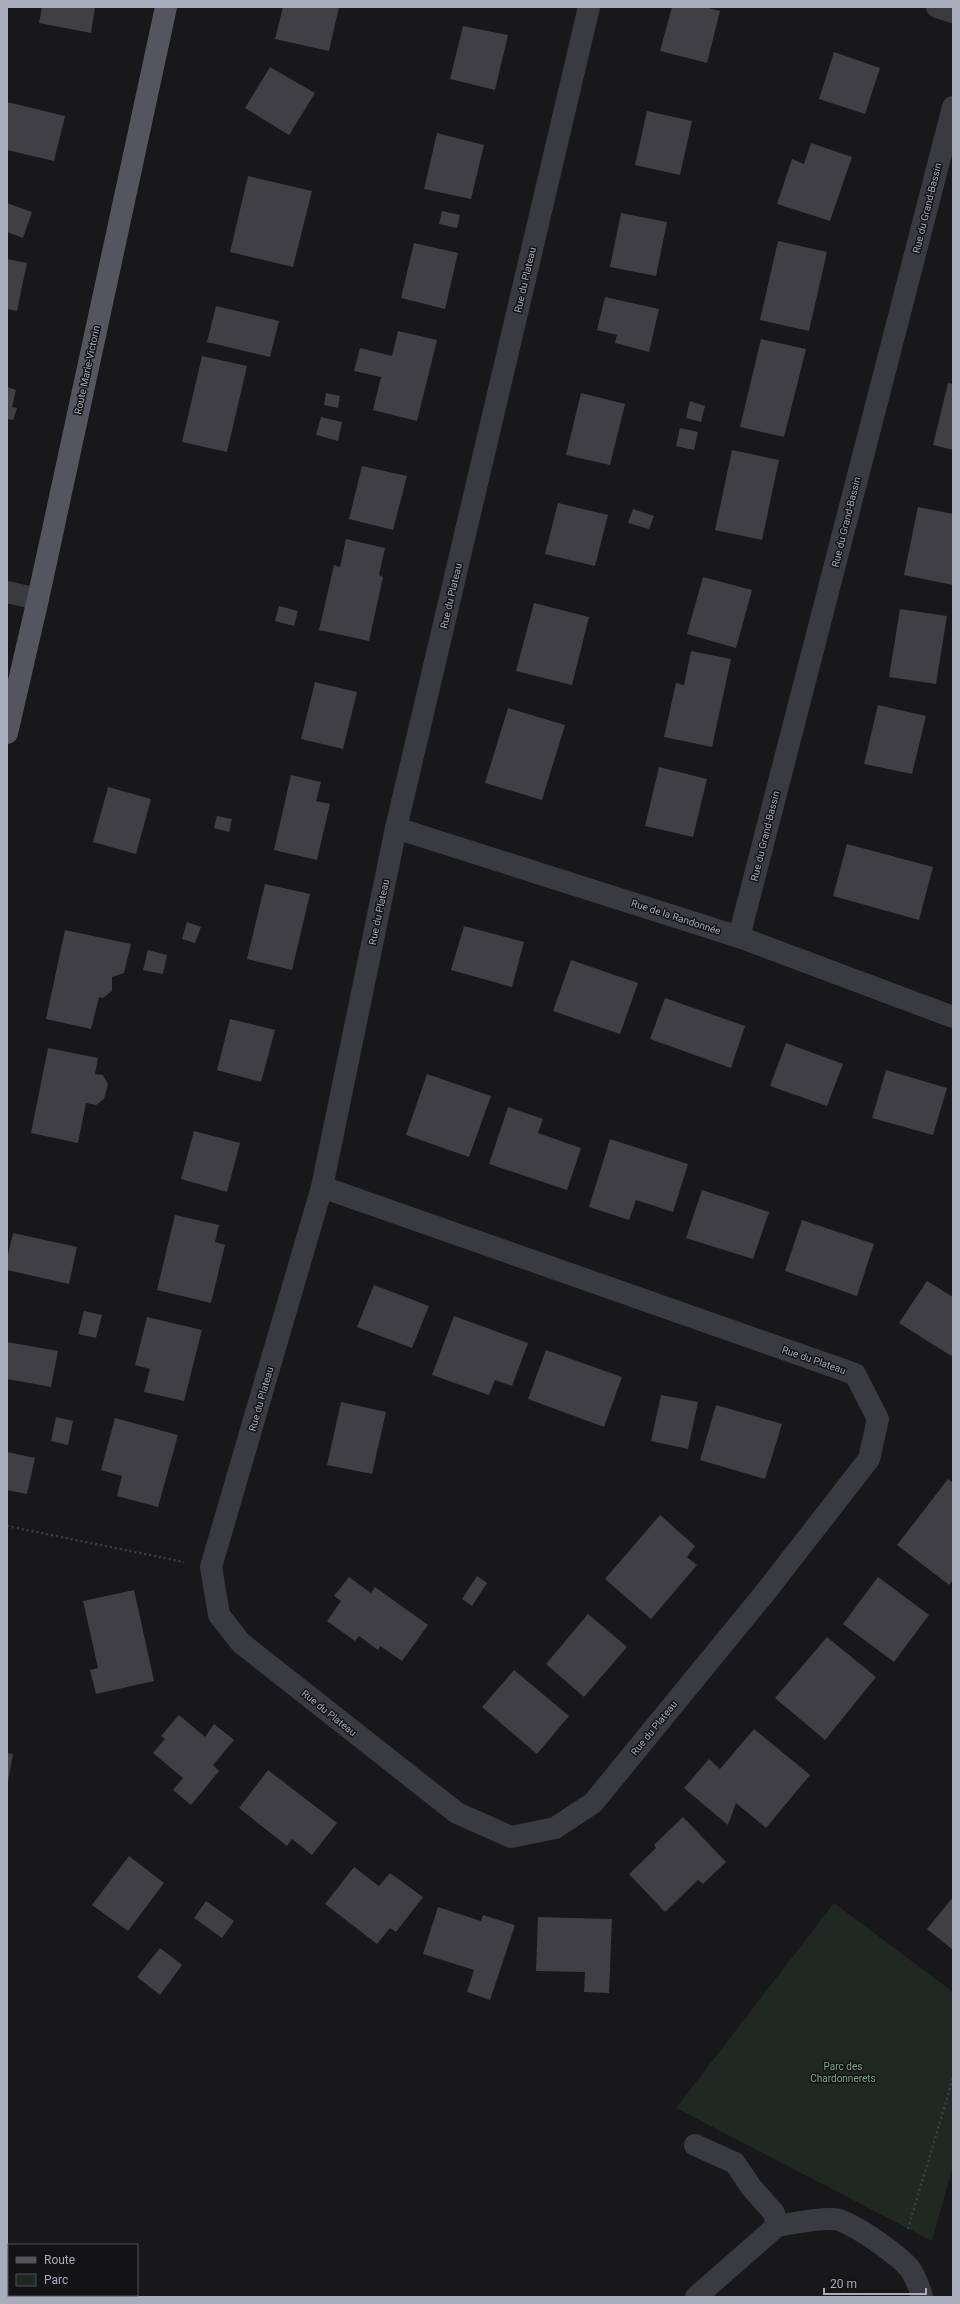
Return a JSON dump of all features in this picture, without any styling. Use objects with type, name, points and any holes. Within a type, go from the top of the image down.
[{"type":"main road","name":"Route Marie-Victorin","points":[[7,733],[38,600],[166,7]]},
{"type":"street","name":"Rue du Plateau","points":[[322,1187],[855,1374],[878,1419],[869,1459],[764,1594],[593,1803],[555,1828],[511,1837],[457,1813],[241,1643],[219,1615],[211,1568],[322,1187],[396,828],[589,7]]},
{"type":"street","points":[[937,7],[953,12]]},
{"type":"street","name":"Rue du Grand-Bassin","points":[[739,937],[953,107]]},
{"type":"street","points":[[7,592],[38,600]]},
{"type":"street","name":"Rue de la Randonnée","points":[[396,828],[739,937],[953,1017]]},
{"type":"street","points":[[695,2145],[735,2163],[751,2187],[774,2213],[777,2226]]},
{"type":"street","points":[[696,2297],[777,2226],[809,2220],[836,2219],[859,2230],[900,2259],[911,2270],[922,2297]]},
{"type":"path","points":[[7,1526],[211,1568]]},
{"type":"path","points":[[900,2259],[953,2078]]},
{"type":"green space","name":"Parc des Chardonnerets","points":[[834,1903],[953,1992],[953,2166],[932,2241],[676,2108]]},
{"type":"building","points":[[42,7],[95,7],[91,33],[39,23]]},
{"type":"building","points":[[283,7],[339,7],[329,51],[275,39]]},
{"type":"building","points":[[672,7],[705,7],[720,11],[707,63],[660,51]]},
{"type":"building","points":[[463,26],[508,35],[495,90],[450,79]]},
{"type":"building","points":[[834,52],[880,68],[865,114],[819,99]]},
{"type":"building","points":[[270,67],[315,93],[289,135],[245,108]]},
{"type":"building","points":[[7,102],[65,116],[54,161],[7,150]]},
{"type":"building","points":[[647,111],[692,121],[680,175],[635,165]]},
{"type":"building","points":[[437,133],[484,145],[471,199],[424,189]]},
{"type":"building","points":[[811,143],[852,157],[830,221],[777,204],[792,159],[804,164]]},
{"type":"building","points":[[248,176],[312,191],[293,267],[230,252]]},
{"type":"building","points":[[7,203],[32,212],[23,238],[7,232]]},
{"type":"building","points":[[442,211],[460,215],[457,228],[439,224]]},
{"type":"building","points":[[621,213],[667,222],[656,276],[610,267]]},
{"type":"building","points":[[778,241],[827,252],[809,331],[760,320]]},
{"type":"building","points":[[414,243],[458,253],[445,309],[401,298]]},
{"type":"building","points":[[7,259],[27,263],[17,311],[7,309]]},
{"type":"building","points":[[605,297],[659,309],[649,352],[615,343],[617,335],[597,330]]},
{"type":"building","points":[[216,306],[279,321],[270,357],[207,342]]},
{"type":"building","points":[[398,331],[437,340],[417,421],[373,410],[381,377],[354,371],[360,348],[392,356]]},
{"type":"building","points":[[761,339],[806,349],[784,437],[740,427]]},
{"type":"building","points":[[202,356],[247,366],[227,452],[182,442]]},
{"type":"building","points":[[948,383],[953,384],[953,450],[933,445]]},
{"type":"building","points":[[7,387],[16,390],[12,407],[17,408],[13,420],[7,419]]},
{"type":"building","points":[[326,393],[340,396],[338,408],[324,405]]},
{"type":"building","points":[[581,393],[625,404],[610,465],[566,455]]},
{"type":"building","points":[[690,401],[705,406],[701,422],[686,418]]},
{"type":"building","points":[[321,417],[342,422],[338,441],[316,435]]},
{"type":"building","points":[[680,428],[698,432],[694,450],[676,446]]},
{"type":"building","points":[[732,450],[779,460],[762,540],[715,530]]},
{"type":"building","points":[[362,466],[407,476],[393,530],[349,519]]},
{"type":"building","points":[[558,503],[608,515],[595,566],[545,554]]},
{"type":"building","points":[[918,507],[953,514],[953,585],[904,575]]},
{"type":"building","points":[[633,509],[654,516],[649,529],[628,523]]},
{"type":"building","points":[[346,539],[385,548],[379,575],[383,577],[369,641],[319,630],[334,565],[340,567]]},
{"type":"building","points":[[703,577],[752,590],[736,648],[687,634]]},
{"type":"building","points":[[534,603],[589,617],[572,685],[516,671]]},
{"type":"building","points":[[279,606],[298,611],[294,626],[275,621]]},
{"type":"building","points":[[900,609],[947,616],[936,684],[889,677]]},
{"type":"building","points":[[691,651],[731,659],[712,747],[664,737],[676,683],[684,685]]},
{"type":"building","points":[[315,682],[357,692],[343,749],[301,739]]},
{"type":"building","points":[[878,705],[926,716],[912,774],[864,764]]},
{"type":"building","points":[[508,708],[565,725],[542,800],[485,783]]},
{"type":"building","points":[[659,767],[707,779],[693,837],[645,826]]},
{"type":"building","points":[[291,775],[321,782],[316,801],[330,804],[317,860],[274,850]]},
{"type":"building","points":[[108,787],[151,799],[136,854],[93,842]]},
{"type":"building","points":[[217,816],[232,819],[229,832],[214,828]]},
{"type":"building","points":[[847,844],[933,867],[919,920],[833,896]]},
{"type":"building","points":[[265,884],[310,894],[292,970],[247,959]]},
{"type":"building","points":[[187,922],[201,927],[195,943],[182,939]]},
{"type":"building","points":[[464,926],[524,942],[512,987],[451,970]]},
{"type":"building","points":[[65,930],[131,944],[124,973],[112,977],[112,991],[103,998],[99,997],[91,1029],[46,1019]]},
{"type":"building","points":[[148,950],[167,955],[163,974],[143,970]]},
{"type":"building","points":[[571,960],[638,983],[620,1034],[553,1011]]},
{"type":"building","points":[[665,998],[745,1026],[731,1068],[650,1039]]},
{"type":"building","points":[[230,1019],[275,1030],[261,1082],[217,1070]]},
{"type":"building","points":[[786,1043],[843,1064],[827,1106],[770,1086]]},
{"type":"building","points":[[48,1048],[98,1058],[95,1074],[103,1075],[108,1084],[104,1099],[96,1105],[86,1103],[78,1143],[31,1133]]},
{"type":"building","points":[[886,1070],[947,1088],[933,1135],[872,1118]]},
{"type":"building","points":[[427,1074],[491,1096],[469,1157],[406,1135]]},
{"type":"building","points":[[508,1107],[543,1119],[538,1133],[581,1148],[567,1190],[489,1164]]},
{"type":"building","points":[[194,1131],[240,1143],[227,1192],[181,1179]]},
{"type":"building","points":[[610,1139],[688,1164],[673,1212],[636,1200],[629,1220],[589,1207]]},
{"type":"building","points":[[702,1190],[769,1212],[753,1259],[686,1238]]},
{"type":"building","points":[[175,1215],[219,1225],[215,1242],[225,1245],[211,1303],[157,1290]]},
{"type":"building","points":[[802,1220],[874,1244],[857,1296],[785,1271]]},
{"type":"building","points":[[13,1233],[77,1247],[69,1284],[7,1270],[7,1259]]},
{"type":"building","points":[[927,1281],[953,1297],[953,1357],[899,1323]]},
{"type":"building","points":[[374,1285],[429,1306],[412,1348],[357,1327]]},
{"type":"building","points":[[84,1311],[102,1315],[96,1338],[78,1334]]},
{"type":"building","points":[[454,1316],[528,1343],[512,1386],[495,1380],[489,1395],[432,1375]]},
{"type":"building","points":[[147,1317],[202,1330],[184,1401],[144,1392],[150,1369],[135,1365]]},
{"type":"building","points":[[7,1342],[58,1351],[51,1387],[7,1379]]},
{"type":"building","points":[[546,1350],[622,1377],[604,1427],[528,1399]]},
{"type":"building","points":[[661,1395],[698,1402],[688,1449],[651,1441]]},
{"type":"building","points":[[341,1402],[386,1412],[372,1474],[327,1465]]},
{"type":"building","points":[[716,1405],[782,1424],[765,1479],[700,1460]]},
{"type":"building","points":[[56,1417],[73,1421],[68,1445],[51,1441]]},
{"type":"building","points":[[115,1418],[178,1435],[158,1507],[117,1496],[122,1476],[101,1470]]},
{"type":"building","points":[[7,1452],[35,1458],[27,1494],[7,1490]]},
{"type":"building","points":[[948,1479],[953,1483],[953,1580],[949,1585],[897,1545]]},
{"type":"building","points":[[660,1515],[695,1546],[687,1557],[697,1565],[651,1619],[605,1579]]},
{"type":"building","points":[[477,1576],[487,1583],[472,1606],[462,1599]]},
{"type":"building","points":[[349,1577],[371,1593],[375,1587],[428,1625],[402,1661],[380,1646],[378,1650],[359,1636],[355,1641],[327,1621],[341,1601],[334,1596]]},
{"type":"building","points":[[878,1577],[929,1615],[894,1662],[843,1624]]},
{"type":"building","points":[[134,1590],[154,1681],[96,1694],[90,1670],[98,1668],[83,1601]]},
{"type":"building","points":[[588,1614],[627,1647],[584,1697],[546,1664]]},
{"type":"building","points":[[827,1637],[876,1677],[825,1740],[775,1698]]},
{"type":"building","points":[[514,1670],[569,1716],[537,1754],[482,1707]]},
{"type":"building","points":[[179,1715],[205,1737],[214,1724],[234,1740],[213,1765],[219,1771],[191,1805],[173,1790],[183,1778],[153,1753],[165,1739],[161,1736]]},
{"type":"building","points":[[754,1729],[810,1775],[766,1828],[736,1803],[728,1825],[684,1788],[709,1759],[720,1769]]},
{"type":"building","points":[[7,1753],[13,1754],[8,1782],[7,1782]]},
{"type":"building","points":[[268,1770],[337,1823],[312,1855],[292,1839],[287,1846],[239,1808]]},
{"type":"building","points":[[683,1817],[726,1862],[703,1884],[698,1880],[665,1912],[629,1874],[656,1848],[654,1845]]},
{"type":"building","points":[[129,1856],[164,1883],[128,1931],[92,1905]]},
{"type":"building","points":[[354,1867],[379,1886],[390,1873],[423,1897],[396,1932],[390,1928],[377,1944],[325,1904]]},
{"type":"building","points":[[953,1897],[953,1950],[927,1929]]},
{"type":"building","points":[[206,1901],[234,1921],[222,1938],[194,1918]]},
{"type":"building","points":[[438,1907],[481,1921],[483,1915],[515,1925],[490,2000],[467,1992],[474,1970],[423,1954]]},
{"type":"building","points":[[538,1917],[612,1919],[609,1993],[584,1992],[585,1972],[536,1971]]},
{"type":"building","points":[[160,1948],[182,1965],[160,1995],[137,1977]]}]
